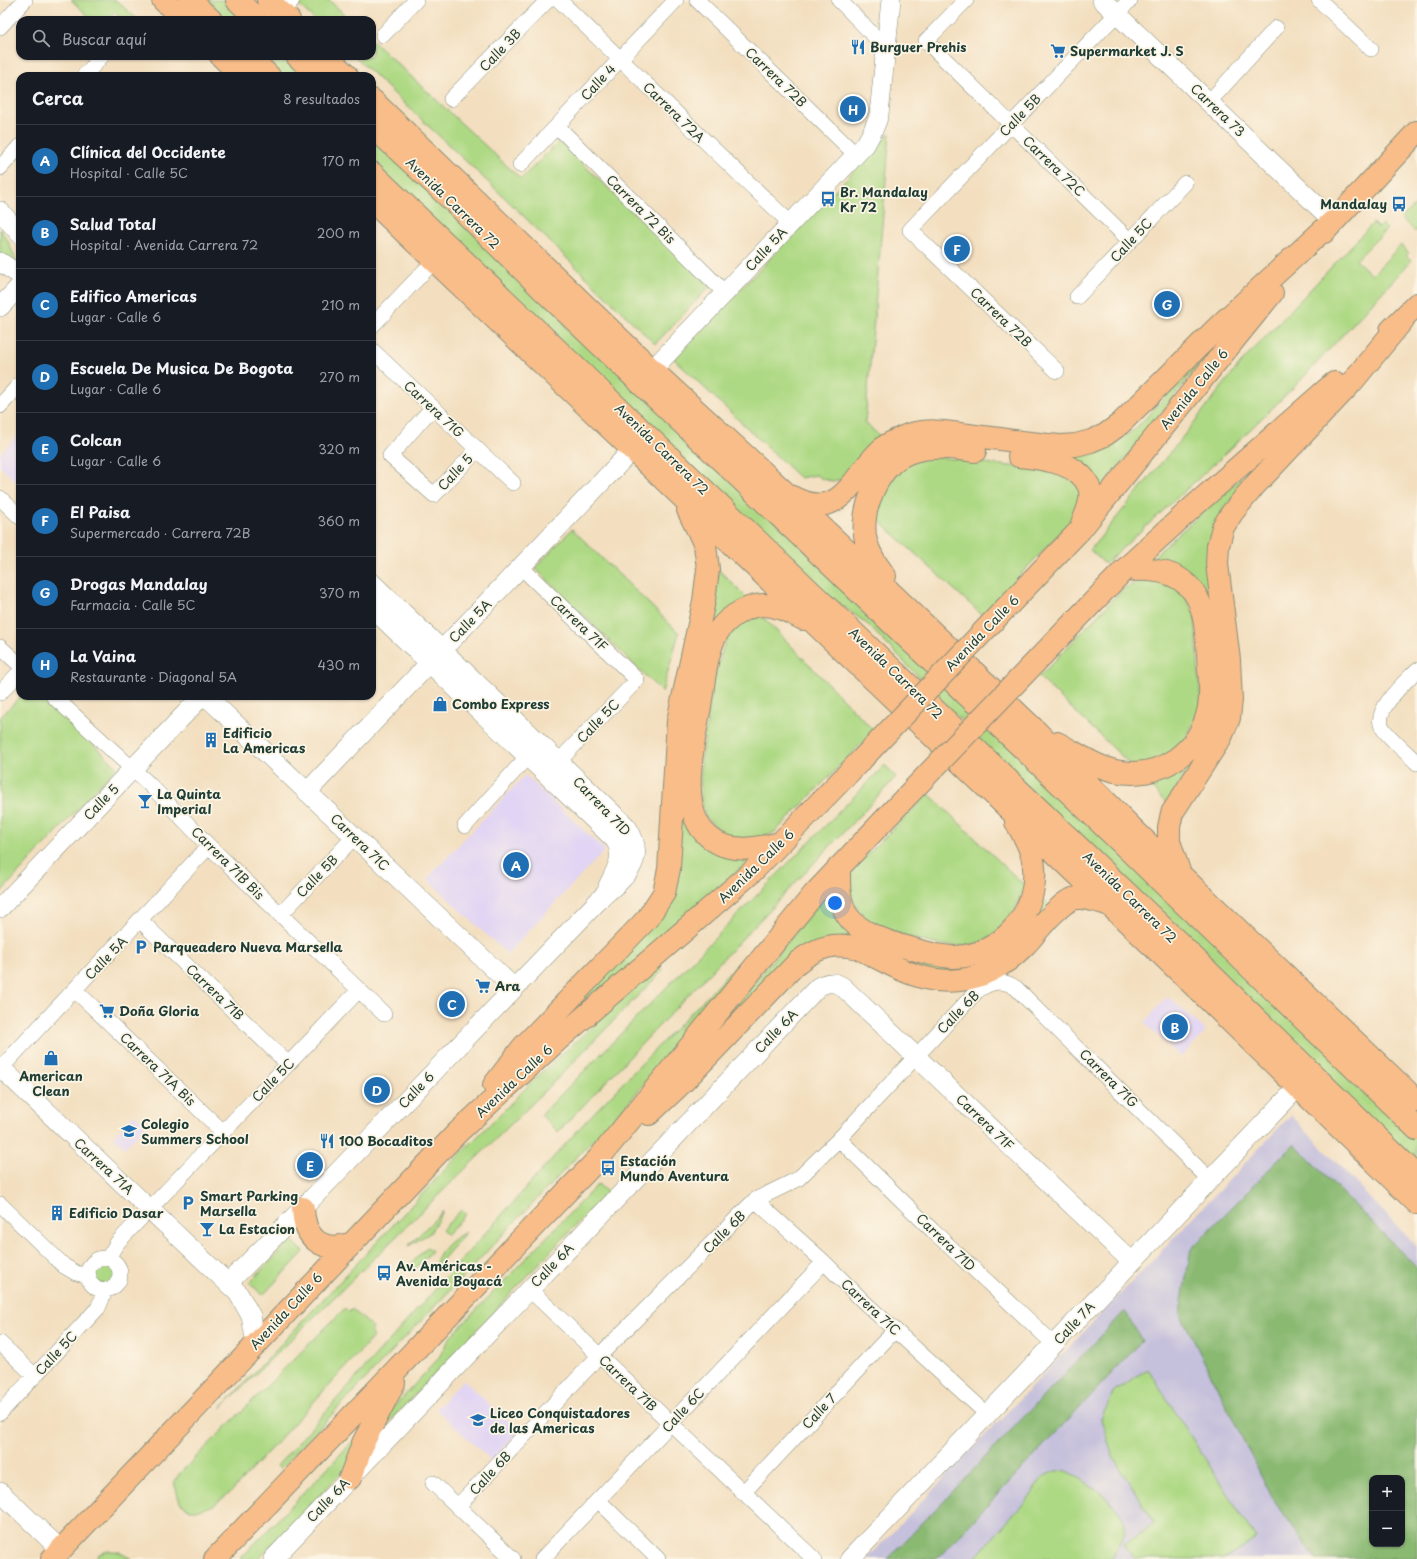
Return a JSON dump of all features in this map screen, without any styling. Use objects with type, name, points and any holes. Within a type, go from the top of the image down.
[{"type":"highway","points":[[163,0],[180,16]]},
{"type":"highway","points":[[190,0],[207,16]]},
{"type":"highway","points":[[237,0],[254,16]]},
{"type":"highway","points":[[301,60],[314,72]]},
{"type":"highway","points":[[330,60],[343,72]]},
{"type":"highway","points":[[234,64],[257,72]]},
{"type":"highway","name":"Avenida Carrera 72","points":[[376,104],[652,370],[788,495],[1036,731],[1180,873],[1417,1101]]},
{"type":"highway","name":"Avenida Carrera 72","points":[[376,130],[456,204],[547,294],[1417,1129]]},
{"type":"highway","name":"Avenida Calle 6","points":[[56,1555],[457,1133],[559,1039],[725,897],[782,843],[1080,530],[1266,299],[1334,221],[1417,132]]},
{"type":"highway","points":[[426,153],[456,204]]},
{"type":"highway","name":"Avenida Carrera 72","points":[[376,177],[1172,936],[1417,1176]]},
{"type":"highway","name":"Avenida Carrera 72","points":[[376,205],[1299,1086],[1417,1203]]},
{"type":"highway","points":[[788,495],[812,505],[824,505],[833,501],[843,495],[855,484],[884,448],[904,436],[920,432],[942,432],[1062,446],[1084,443],[1105,435],[1138,407],[1221,324],[1334,221]]},
{"type":"highway","points":[[466,262],[501,324]]},
{"type":"highway","points":[[599,1158],[763,956],[839,867],[904,799],[1123,571],[1177,520],[1306,408],[1410,312]]},
{"type":"highway","points":[[1180,873],[1169,841],[1169,827],[1172,812],[1221,737],[1229,718],[1231,700],[1229,660],[1217,564],[1218,546],[1223,527],[1232,513],[1255,486],[1352,382],[1410,312]]},
{"type":"highway","points":[[670,412],[708,422]]},
{"type":"highway","points":[[907,608],[872,556],[866,540],[865,528],[865,512],[871,494],[880,478],[893,463],[907,454],[923,449],[940,448],[1048,460],[1064,465],[1083,479],[1089,487],[1090,498],[1088,509],[1080,530]]},
{"type":"highway","points":[[632,450],[706,491]]},
{"type":"highway","points":[[457,1133],[523,1047],[647,919],[664,893],[669,862],[678,721],[704,601],[708,569],[703,540],[681,497]]},
{"type":"highway","points":[[1036,731],[1097,765],[1114,771],[1140,774],[1169,764],[1189,748],[1199,734],[1207,717],[1210,692],[1205,627],[1200,605],[1193,591],[1181,580],[1169,574],[1153,569],[1123,571]]},
{"type":"highway","points":[[782,843],[749,850],[737,849],[717,843],[708,837],[702,829],[692,808],[690,794],[695,738],[712,645],[715,637],[727,621],[735,614],[763,605],[782,609],[818,626]]},
{"type":"highway","points":[[839,867],[842,905],[847,915],[866,931],[889,942],[934,954],[955,957],[977,953],[1004,938],[1023,918],[1030,902],[1034,886],[1034,866],[1026,839],[1009,809]]},
{"type":"highway","points":[[215,1559],[599,1158],[686,1080],[798,962],[818,948],[831,945],[850,946],[858,948],[909,973],[924,978],[937,980],[965,979],[981,976],[994,970],[1010,959],[1049,917],[1068,900],[1085,898],[1111,906]]},
{"type":"highway","points":[[1321,1036],[1381,1066]]},
{"type":"highway","points":[[1335,1121],[1397,1157]]},
{"type":"highway","points":[[303,1208],[306,1229],[320,1244],[335,1247],[350,1244]]},
{"type":"highway","points":[[350,1478],[369,1430],[408,1358]]},
{"type":"street","points":[[0,27],[25,0]]},
{"type":"street","points":[[383,35],[416,0]]},
{"type":"street","name":"Calle 3B","points":[[451,99],[548,0]]},
{"type":"street","name":"Carrera 72A","points":[[559,0],[790,224]]},
{"type":"street","name":"Calle 4","points":[[520,165],[676,0]]},
{"type":"street","name":"Carrera 72B","points":[[697,0],[856,154]]},
{"type":"street","points":[[839,0],[885,46]]},
{"type":"street","name":"Calle 5A","points":[[652,370],[865,145],[876,125],[881,98],[885,46],[891,0]]},
{"type":"street","name":"Carrera 72C","points":[[966,0],[926,41],[1130,241]]},
{"type":"street","name":"Carrera 73","points":[[1102,0],[1334,221]]},
{"type":"street","name":"Calle 5B","points":[[910,230],[1130,0]]},
{"type":"street","points":[[1319,0],[1371,49]]},
{"type":"street","points":[[1208,102],[1276,28]]},
{"type":"street","points":[[88,72],[98,60]]},
{"type":"street","name":"Carrera 72 Bis","points":[[557,126],[725,293]]},
{"type":"street","points":[[0,168],[16,150]]},
{"type":"street","name":"Calle 5C","points":[[1077,297],[1185,183]]},
{"type":"street","points":[[0,211],[16,229]]},
{"type":"street","name":"Carrera 72B","points":[[910,230],[1057,371]]},
{"type":"street","points":[[376,322],[434,261]]},
{"type":"street","points":[[0,262],[16,273]]},
{"type":"street","points":[[0,307],[16,290]]},
{"type":"street","name":"Carrera 71G","points":[[376,354],[513,483]]},
{"type":"street","points":[[0,406],[16,388]]},
{"type":"street","name":"Calle 5","points":[[432,408],[390,456],[434,495],[477,450]]},
{"type":"street","name":"Calle 5A","points":[[307,792],[632,450]]},
{"type":"street","points":[[0,498],[16,513]]},
{"type":"street","name":"Carrera 71F","points":[[521,567],[637,680]]},
{"type":"street","name":"Carrera 71D","points":[[376,589],[436,657],[527,756],[618,844],[620,856],[619,862],[603,896]]},
{"type":"street","name":"Carrera 71D","points":[[376,611],[436,657],[558,762],[627,828],[635,843],[634,860],[627,875],[603,896]]},
{"type":"street","points":[[0,647],[16,661]]},
{"type":"street","points":[[1417,670],[1394,693],[1380,717],[1382,727],[1417,763]]},
{"type":"street","points":[[0,693],[16,676]]},
{"type":"street","name":"Calle 5C","points":[[558,762],[637,680]]},
{"type":"street","name":"Carrera 71B Bis","points":[[57,700],[132,769],[209,846],[384,1014]]},
{"type":"street","name":"Calle 5","points":[[0,907],[198,700]]},
{"type":"street","name":"Carrera 71C","points":[[210,700],[514,988]]},
{"type":"street","points":[[465,826],[527,756]]},
{"type":"street","name":"Calle 5B","points":[[280,914],[354,837]]},
{"type":"street","name":"Calle 5A","points":[[0,1067],[141,921],[209,846]]},
{"type":"street","name":"Calle 6","points":[[228,1283],[303,1208],[603,896]]},
{"type":"street","name":"Carrera 71B","points":[[141,921],[288,1064]]},
{"type":"street","name":"Carrera 71G","points":[[1005,982],[1016,988],[1033,1004],[1210,1180]]},
{"type":"street","name":"Calle 6B","points":[[458,1506],[600,1355],[755,1200],[798,1179],[839,1139],[977,991],[991,983],[1005,982]]},
{"type":"street","name":"Calle 6A","points":[[272,1559],[818,987],[825,983],[837,983]]},
{"type":"street","name":"Carrera 71F","points":[[837,983],[916,1056],[1132,1262]]},
{"type":"street","name":"Carrera 71A Bis","points":[[75,990],[223,1132]]},
{"type":"street","name":"Calle 5C","points":[[108,1258],[117,1243],[359,990]]},
{"type":"street","name":"Carrera 71A","points":[[0,1067],[238,1293],[249,1309],[254,1326],[256,1344]]},
{"type":"street","name":"Calle 7A","points":[[850,1559],[1299,1086]]},
{"type":"street","name":"Carrera 71D","points":[[839,1139],[933,1231],[1054,1344]]},
{"type":"street","name":"Carrera 71C","points":[[755,1200],[824,1262],[864,1302],[987,1414]]},
{"type":"street","points":[[0,1204],[64,1266],[76,1273],[89,1276]]},
{"type":"street","points":[[103,1258],[108,1258],[119,1267],[120,1277],[115,1285],[106,1289],[97,1288],[89,1276],[89,1271],[94,1262],[103,1258]]},
{"type":"street","name":"Calle 6C","points":[[542,1559],[824,1262]]},
{"type":"street","name":"Calle 5C","points":[[0,1413],[98,1308],[106,1289]]},
{"type":"street","name":"Carrera 71B","points":[[529,1289],[814,1559]]},
{"type":"street","name":"Calle 7","points":[[743,1493],[895,1330]]},
{"type":"street","points":[[0,1343],[35,1376]]},
{"type":"street","points":[[433,1483],[513,1559]]},
{"type":"street","points":[[0,1492],[56,1555]]},
{"type":"street","points":[[598,1500],[658,1559]]},
{"type":"shaded area","points":[[16,437],[16,482],[0,466],[0,454]]},
{"type":"shaded area","points":[[525,775],[605,850],[507,954],[427,879]]},
{"type":"shaded area","points":[[1168,996],[1206,1031],[1181,1057],[1144,1023]]},
{"type":"shaded area","name":"Colegio Summers School","points":[[134,1114],[146,1125],[125,1147],[113,1137]]},
{"type":"shaded area","points":[[1291,1115],[1417,1247],[1417,1559],[867,1559]]},
{"type":"shaded area","name":"Liceo Conquistadores de las Americas","points":[[463,1380],[519,1431],[492,1461],[436,1409]]},
{"type":"green space","points":[[71,0],[116,0],[134,16],[118,16],[115,13],[112,16],[89,16]]},
{"type":"green space","points":[[208,0],[227,0],[238,11],[232,16],[224,16]]},
{"type":"green space","points":[[300,0],[329,0],[346,16],[311,16],[297,3]]},
{"type":"green space","points":[[376,44],[521,179],[559,141],[710,286],[655,344],[504,197],[376,77],[376,72],[371,72],[358,60],[376,60]]},
{"type":"green space","points":[[276,60],[290,60],[304,72],[274,72],[269,68]]},
{"type":"green space","points":[[890,133],[865,423],[882,438],[844,479],[832,481],[823,479],[816,475],[800,478],[674,359]]},
{"type":"green space","points":[[376,140],[1417,1135],[1417,1167],[994,754],[867,624],[817,587],[376,169]]},
{"type":"green space","points":[[1417,204],[1417,230],[1415,232],[1401,218]]},
{"type":"green space","points":[[1373,223],[1378,228],[1382,224],[1387,229],[1356,260],[1372,275],[1401,245],[1409,253],[1406,256],[1411,261],[1300,381],[1226,453],[1105,564],[1090,550],[1240,364]]},
{"type":"green space","points":[[0,229],[8,241],[16,260],[16,264],[0,255]]},
{"type":"green space","points":[[1209,351],[1097,495],[1055,453],[1092,449],[1119,441],[1135,429]]},
{"type":"green space","points":[[1270,452],[1273,456],[1223,509],[1224,709],[1167,804],[1145,781],[1204,742],[1211,618],[1146,563]]},
{"type":"green space","points":[[929,456],[1050,471],[1075,482],[1084,495],[1077,515],[982,615],[873,515],[884,489],[906,464]]},
{"type":"green space","points":[[572,529],[679,633],[662,692],[535,568]]},
{"type":"green space","points":[[719,570],[748,599],[704,638],[715,596]]},
{"type":"green space","points":[[1156,581],[1170,585],[1186,598],[1195,615],[1201,707],[1182,747],[1135,769],[1039,677],[1124,588],[1139,582]]},
{"type":"green space","points":[[761,615],[874,731],[776,831],[762,839],[729,838],[705,817],[700,792],[701,761],[713,683],[726,638],[740,623]]},
{"type":"green space","points":[[17,700],[47,700],[117,767],[0,893],[0,718]]},
{"type":"green space","points":[[885,765],[896,777],[558,1132],[541,1115]]},
{"type":"green space","points":[[929,794],[1025,886],[1007,925],[984,940],[972,944],[948,946],[935,944],[881,928],[869,921],[861,913],[854,902],[850,891],[850,871]]},
{"type":"green space","points":[[680,798],[749,861],[563,1024],[558,1019],[660,914]]},
{"type":"green space","points":[[833,885],[842,919],[974,961],[1039,896],[1052,906],[985,969],[936,973],[829,939],[689,1064]]},
{"type":"green space","points":[[739,963],[743,966],[628,1103],[280,1469],[277,1466],[586,1121]]},
{"type":"green space","points":[[659,966],[663,970],[551,1085],[220,1409],[455,1159],[540,1074]]},
{"type":"green space","points":[[1294,1144],[1417,1268],[1417,1559],[1316,1559],[1272,1497],[1180,1313],[1191,1249]]},
{"type":"green space","points":[[598,1184],[607,1192],[372,1440],[380,1422],[438,1359],[451,1336]]},
{"type":"green space","points":[[461,1210],[466,1214],[447,1235],[442,1230]]},
{"type":"green space","points":[[443,1211],[430,1233],[408,1246]]},
{"type":"green space","points":[[466,1232],[434,1270],[438,1258],[445,1247],[454,1239]]},
{"type":"green space","points":[[291,1240],[304,1252],[263,1295],[249,1283]]},
{"type":"green space","points":[[427,1247],[432,1251],[413,1271],[408,1267]]},
{"type":"green space","points":[[105,1262],[113,1265],[116,1273],[113,1281],[105,1284],[97,1281],[94,1273],[97,1265]]},
{"type":"green space","points":[[345,1308],[349,1312],[352,1309],[373,1328],[370,1332],[374,1336],[232,1491],[214,1505],[200,1510],[190,1510],[180,1503],[174,1482],[180,1473]]},
{"type":"green space","points":[[1125,1311],[1142,1341],[937,1559],[888,1559]]},
{"type":"green space","points":[[1148,1369],[1256,1539],[1224,1559],[1135,1559],[1124,1544],[1155,1523],[1113,1457],[1101,1419],[1114,1391]]},
{"type":"green space","points":[[359,1435],[347,1467],[258,1559],[240,1559]]},
{"type":"green space","points":[[1063,1470],[1080,1478],[1100,1492],[1117,1509],[1122,1517],[1125,1525],[1123,1539],[1112,1559],[974,1559],[1033,1493],[1037,1483],[1040,1480],[1048,1474]]},
{"type":"green space","points":[[108,1551],[121,1552],[131,1559],[94,1559],[99,1554]]},
{"type":"place","name":"Burguer Prehis","points":[[858,47]]},
{"type":"place","name":"Supermarket J. S","points":[[1058,51]]},
{"type":"place","name":"La Vaina","points":[[853,109]]},
{"type":"place","name":"Br. Mandalay Kr 72","points":[[828,199]]},
{"type":"place","name":"Mandalay","points":[[1399,204]]},
{"type":"place","name":"El Paisa","points":[[957,249]]},
{"type":"place","name":"Drogas Mandalay","points":[[1167,304]]},
{"type":"place","name":"Combo Express","points":[[440,704]]},
{"type":"place","name":"Edificio La Americas","points":[[211,740]]},
{"type":"place","name":"La Quinta Imperial","points":[[145,801]]},
{"type":"place","name":"Clínica del Occidente","points":[[516,865]]},
{"type":"place","name":"Parqueadero Nueva Marsella","points":[[141,947]]},
{"type":"place","name":"Ara","points":[[483,986]]},
{"type":"place","name":"Edifico Americas","points":[[452,1004]]},
{"type":"place","name":"Doña Gloria","points":[[107,1011]]},
{"type":"place","name":"Salud Total","points":[[1175,1027]]},
{"type":"place","name":"American Clean","points":[[51,1058]]},
{"type":"place","name":"Escuela De Musica De Bogota","points":[[377,1090]]},
{"type":"place","name":"Colegio Summers School","points":[[129,1131]]},
{"type":"place","name":"100 Bocaditos","points":[[327,1141]]},
{"type":"place","name":"Colcan","points":[[310,1165]]},
{"type":"place","name":"Estación Mundo Aventura","points":[[608,1168]]},
{"type":"place","name":"Smart Parking Marsella","points":[[188,1203]]},
{"type":"place","name":"Edificio Dasar","points":[[57,1213]]},
{"type":"place","name":"La Estacion","points":[[207,1229]]},
{"type":"place","name":"Av. Américas - Avenida Boyacá","points":[[384,1273]]},
{"type":"place","name":"Liceo Conquistadores de las Americas","points":[[478,1420]]}]
